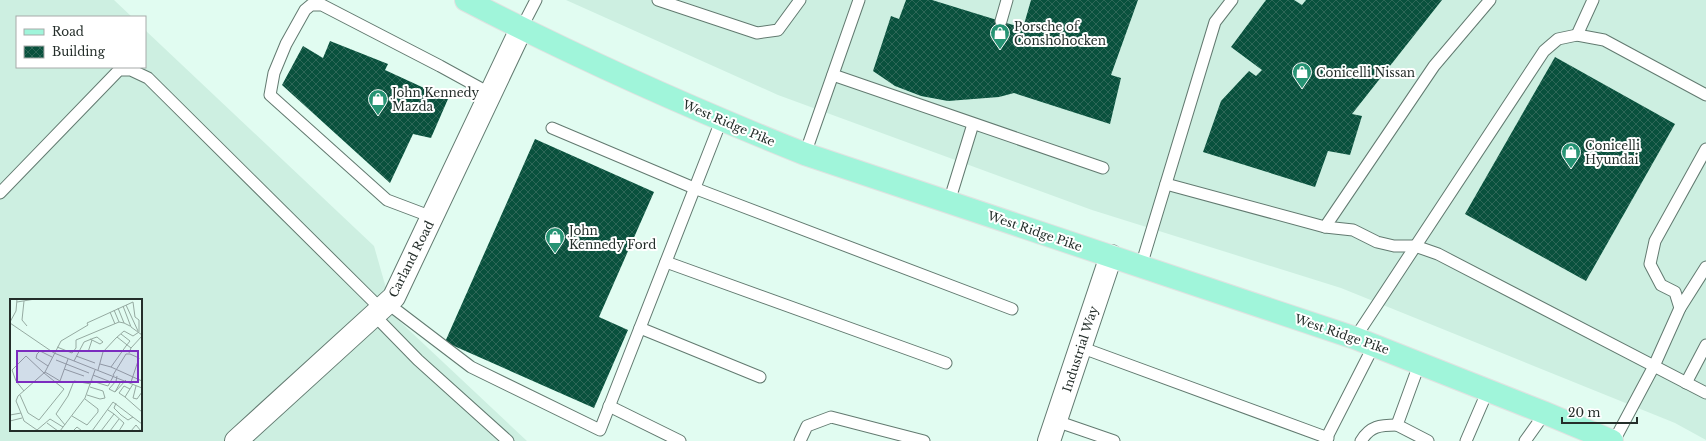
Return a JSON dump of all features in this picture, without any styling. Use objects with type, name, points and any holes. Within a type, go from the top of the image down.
[{"type":"main road","name":"West Ridge Pike","points":[[466,0],[521,29],[721,121],[805,154],[1364,341],[1420,362],[1613,441]]},
{"type":"street","name":"Carland Road","points":[[236,441],[394,297],[521,29]]},
{"type":"street","name":"Industrial Way","points":[[1052,431],[1111,256]]},
{"type":"lane","points":[[521,29],[536,0]]},
{"type":"lane","points":[[658,0],[757,33],[778,30],[800,0]]},
{"type":"lane","points":[[805,154],[860,0]]},
{"type":"lane","points":[[1001,21],[1007,0]]},
{"type":"lane","points":[[1141,266],[1215,22],[1232,0]]},
{"type":"lane","points":[[1325,227],[1434,66],[1490,0]]},
{"type":"lane","points":[[1577,35],[1593,0]]},
{"type":"lane","points":[[432,217],[387,200],[270,95],[274,73],[286,44],[305,10],[311,5],[322,5],[491,94]]},
{"type":"lane","points":[[1080,347],[1327,439],[1364,341],[1415,246],[1544,51],[1558,38],[1577,35],[1604,40],[1706,95]]},
{"type":"lane","points":[[0,193],[119,70],[131,70],[148,78],[381,309],[418,360],[508,441]]},
{"type":"lane","points":[[833,76],[1103,168]]},
{"type":"lane","points":[[381,309],[471,367],[600,430],[721,121]]},
{"type":"lane","points":[[949,202],[973,124]]},
{"type":"lane","points":[[552,128],[694,188],[1012,309]]},
{"type":"lane","points":[[1680,308],[1675,292],[1661,285],[1650,264],[1655,241],[1706,149]]},
{"type":"lane","points":[[1166,184],[1325,227],[1353,230],[1377,242],[1394,246],[1415,246],[1438,254],[1706,393]]},
{"type":"lane","points":[[666,262],[946,363]]},
{"type":"lane","points":[[1613,441],[1654,366],[1680,308],[1706,267]]},
{"type":"lane","points":[[640,328],[760,376]]},
{"type":"lane","points":[[1686,383],[1706,344]]},
{"type":"lane","points":[[1397,425],[1420,362]]},
{"type":"lane","points":[[1466,441],[1488,390]]},
{"type":"lane","points":[[610,406],[680,441]]},
{"type":"lane","points":[[1525,441],[1545,413]]},
{"type":"lane","points":[[800,441],[807,426],[831,417],[924,441]]},
{"type":"lane","points":[[1361,441],[1367,431],[1382,425],[1397,425],[1428,441]]},
{"type":"lane","points":[[1052,431],[1114,441]]},
{"type":"shaded area","points":[[0,0],[114,0],[131,16],[16,16],[16,68],[146,68],[146,31],[374,246],[394,316],[527,441],[0,441]]},
{"type":"shaded area","points":[[566,0],[1706,0],[1706,440],[1675,423],[1341,288],[1092,210],[778,95]]},
{"type":"building","name":"Porsche of Conshohocken","points":[[906,0],[932,0],[1023,28],[1031,0],[1138,0],[1111,75],[1121,78],[1110,124],[1014,93],[999,97],[948,101],[921,96],[895,86],[873,71],[891,16],[899,19]]},
{"type":"building","name":"Conicelli Nissan","points":[[1266,0],[1294,0],[1302,5],[1306,0],[1442,0],[1352,114],[1362,116],[1350,155],[1328,151],[1315,187],[1203,152],[1221,101],[1249,71],[1256,76],[1262,70],[1231,47]]},
{"type":"building","name":"John Kennedy Mazda","points":[[330,41],[388,64],[385,70],[448,99],[431,138],[413,134],[390,183],[282,85],[303,46],[323,58]]},
{"type":"building","name":"Conicelli Hyundai","points":[[1555,57],[1675,124],[1586,281],[1465,214]]},
{"type":"building","name":"John Kennedy Ford","points":[[535,139],[654,192],[599,317],[628,330],[594,408],[445,342]]},
{"type":"place","name":"Porsche of Conshohocken","points":[[1000,50]]},
{"type":"place","name":"Conicelli Nissan","points":[[1302,89]]},
{"type":"place","name":"John Kennedy Mazda","points":[[378,116]]},
{"type":"place","name":"Conicelli Hyundai","points":[[1571,169]]},
{"type":"place","name":"John Kennedy Ford","points":[[555,254]]}]
